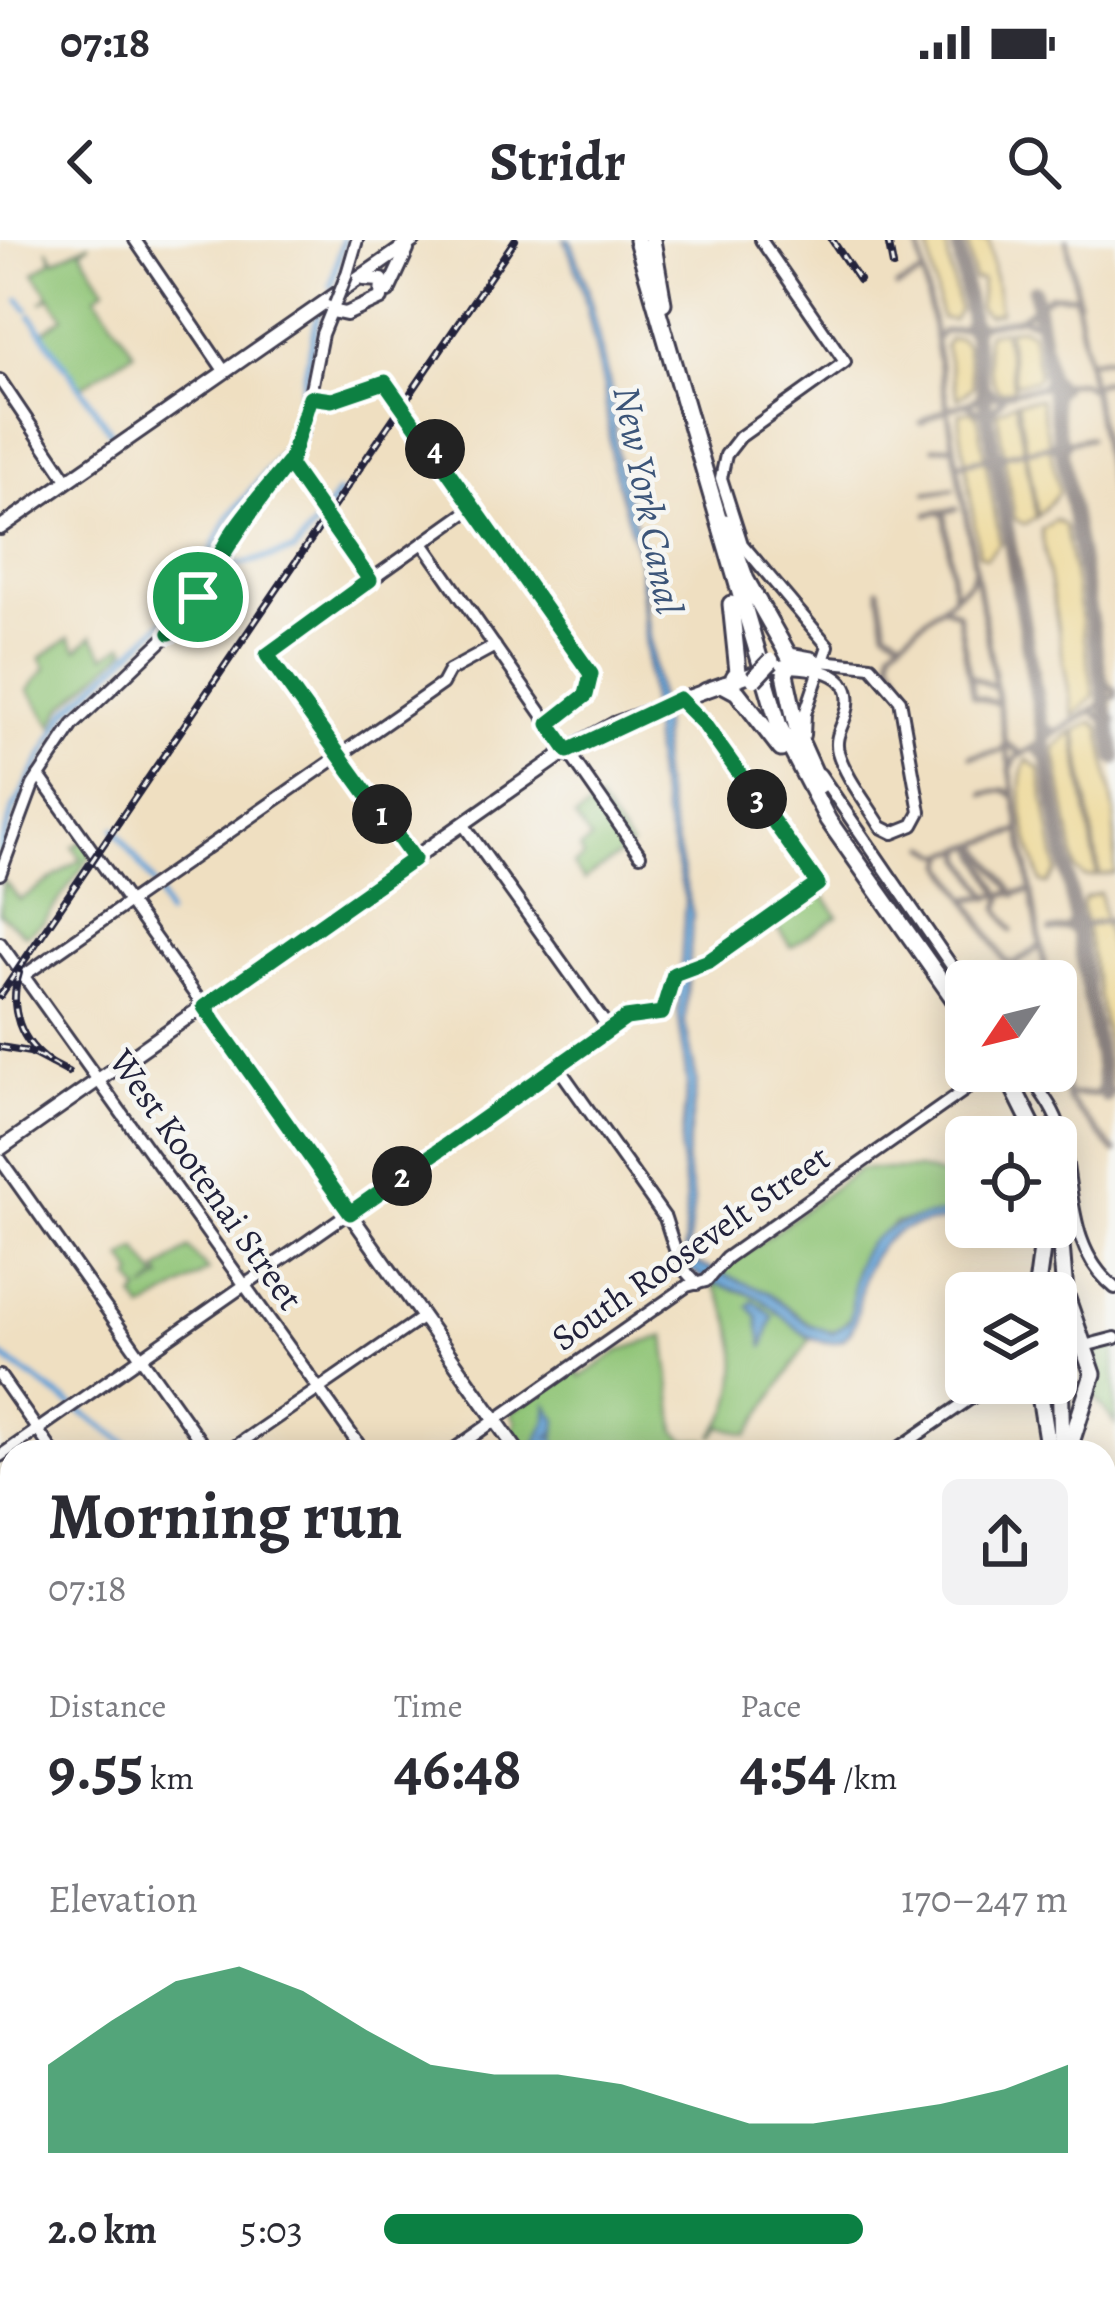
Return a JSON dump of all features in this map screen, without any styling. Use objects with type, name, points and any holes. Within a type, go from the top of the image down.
[{"type":"highway","points":[[627,240],[671,366],[779,726],[813,794],[859,865]]},
{"type":"highway","points":[[648,243],[671,366]]},
{"type":"highway","points":[[648,243],[719,507],[768,669],[806,766],[851,840],[945,973]]},
{"type":"highway","points":[[706,490],[729,583],[736,647],[729,681],[945,986]]},
{"type":"highway","points":[[719,507],[743,572],[775,635],[789,656],[819,664]]},
{"type":"highway","points":[[755,713],[748,696],[768,669],[775,635]]},
{"type":"highway","points":[[736,647],[768,669],[787,690],[806,758],[851,840]]},
{"type":"highway","points":[[1058,1248],[1058,1440]]},
{"type":"highway","points":[[1060,1248],[1065,1293],[1092,1385],[1065,1440]]},
{"type":"highway","points":[[1044,1404],[1055,1440]]},
{"type":"highway","points":[[1055,1404],[1057,1440]]},
{"type":"main road","points":[[373,263],[394,240]]},
{"type":"main road","points":[[224,371],[333,304],[413,240]]},
{"type":"main road","points":[[333,304],[344,317],[382,300],[398,261],[413,240]]},
{"type":"main road","points":[[0,526],[373,263],[413,240]]},
{"type":"main road","points":[[0,1149],[566,752],[662,706],[729,681]]},
{"type":"main road","points":[[204,1007],[509,1440]]},
{"type":"main road","points":[[189,1018],[216,1025]]},
{"type":"street","points":[[135,240],[224,371]]},
{"type":"street","points":[[0,874],[39,776],[84,712],[170,633],[208,580],[234,530],[288,463],[302,434],[321,340],[357,240]]},
{"type":"street","points":[[760,240],[845,362],[731,446],[721,478],[740,539],[829,652],[819,664],[803,723],[820,775],[947,960]]},
{"type":"street","points":[[0,380],[67,479]]},
{"type":"street","points":[[310,397],[332,400],[378,382],[390,385],[591,674],[586,695],[549,724]]},
{"type":"street","points":[[288,463],[370,580]]},
{"type":"street","points":[[414,859],[267,654],[475,506]]},
{"type":"street","points":[[423,543],[640,855]]},
{"type":"street","points":[[26,974],[442,685],[449,671],[495,646]]},
{"type":"street","points":[[768,669],[819,664],[851,664],[872,666],[881,674],[902,713],[920,808],[916,822],[902,831],[889,832],[880,825],[837,746],[848,708],[842,682],[819,664]]},
{"type":"street","points":[[842,682],[851,664]]},
{"type":"street","points":[[863,794],[890,828],[906,825],[915,813],[903,724],[881,674]]},
{"type":"street","points":[[23,1440],[610,1030],[633,1015],[662,1013],[669,981],[818,884],[704,724],[662,706]]},
{"type":"street","points":[[39,776],[204,1007]]},
{"type":"street","points":[[458,828],[610,1030]]},
{"type":"street","name":"West Kootenai Street","points":[[0,943],[355,1440]]},
{"type":"street","points":[[558,1067],[665,1218],[680,1265],[706,1279]]},
{"type":"street","name":"South Roosevelt Street","points":[[468,1440],[706,1279],[962,1092]]},
{"type":"street","points":[[0,1159],[200,1440]]},
{"type":"street","points":[[1076,1248],[1115,1288]]},
{"type":"street","points":[[245,1440],[423,1317]]},
{"type":"street","points":[[1077,1347],[1115,1338]]},
{"type":"street","points":[[0,1376],[45,1440]]},
{"type":"street","points":[[910,1440],[963,1404]]},
{"type":"green space","points":[[90,243],[81,251],[105,288],[96,296],[134,352],[81,387],[43,332],[63,317],[50,297],[41,303],[49,296],[34,273],[52,260],[47,248],[55,260]]},
{"type":"green space","points":[[92,636],[105,656],[124,644],[127,649],[62,708],[53,726],[28,690],[46,668],[40,658],[69,638],[77,650]]},
{"type":"green space","points":[[598,801],[631,847],[584,880],[573,865],[584,857],[580,849],[591,840],[575,818]]},
{"type":"green space","points":[[85,839],[93,852],[44,922],[25,935],[0,914],[3,880],[20,900],[81,859],[73,847]]},
{"type":"green space","points":[[817,886],[838,916],[791,947],[771,920]]},
{"type":"green space","points":[[859,1169],[920,1169],[945,1176],[945,1214],[894,1223],[855,1268],[851,1316],[839,1330],[821,1332],[769,1293],[719,1273]]},
{"type":"green space","points":[[189,1248],[208,1271],[143,1310],[134,1297],[140,1292],[131,1279],[135,1275],[123,1258],[137,1249],[158,1278],[145,1290],[162,1278],[158,1271]]},
{"type":"green space","points":[[711,1282],[760,1298],[810,1339],[748,1435],[721,1426],[712,1437],[731,1404],[737,1355],[726,1310]]},
{"type":"green space","points":[[665,1336],[676,1431],[686,1440],[515,1440],[510,1433],[516,1422],[511,1413],[574,1368],[581,1377],[621,1350]]},
{"type":"green space","points":[[1115,1344],[1115,1424],[1092,1393],[1091,1351]]},
{"type":"sand","points":[[927,240],[945,240],[959,310],[953,320],[941,318]]},
{"type":"sand","points":[[967,240],[989,240],[1000,312],[987,315],[979,308],[982,280],[974,280]]},
{"type":"sand","points":[[1021,327],[1031,333],[1039,374],[1036,380],[1015,384],[1007,330]]},
{"type":"sand","points":[[1003,330],[1014,389],[1001,391],[991,373],[986,347],[988,333]]},
{"type":"sand","points":[[959,338],[966,345],[973,387],[958,398],[945,346],[949,339]]},
{"type":"sand","points":[[1040,399],[1059,492],[1038,516],[1018,402]]},
{"type":"sand","points":[[1015,402],[1036,517],[1025,525],[1015,519],[997,412]]},
{"type":"sand","points":[[972,411],[978,418],[1000,543],[986,558],[979,554],[960,427],[960,413]]},
{"type":"sand","points":[[1055,520],[1065,526],[1094,696],[1073,716],[1041,530]]},
{"type":"sand","points":[[1093,722],[1100,728],[1115,816],[1115,873],[1100,875],[1076,730]]},
{"type":"sand","points":[[1073,731],[1097,876],[1085,877],[1076,870],[1055,748]]},
{"type":"sand","points":[[1027,760],[1039,768],[1057,872],[1047,884],[1041,882],[1024,821],[1021,787]]},
{"type":"sand","points":[[1100,893],[1115,976],[1115,1084],[1082,905],[1084,898]]},
{"type":"water","points":[[565,240],[571,240],[588,287],[612,392],[618,462],[646,560],[645,599],[662,723],[661,776],[693,915],[685,1022],[697,1081],[686,1162],[694,1200],[688,1251],[693,1262],[769,1293],[808,1324],[832,1333],[849,1321],[855,1272],[871,1242],[898,1224],[945,1213],[945,1221],[910,1227],[884,1243],[865,1274],[854,1325],[841,1340],[830,1342],[808,1335],[755,1296],[697,1275],[684,1259],[686,1202],[680,1152],[687,1085],[678,1011],[685,900],[656,780],[639,559],[612,465],[604,388],[582,287]]},
{"type":"water","points":[[754,1301],[773,1316],[763,1348],[757,1316],[748,1306]]},
{"type":"water","points":[[547,1405],[557,1420],[556,1431],[547,1439],[555,1435],[555,1440],[538,1440],[547,1421]]},
{"type":"waterway","points":[[331,286],[343,240]]},
{"type":"waterway","points":[[19,299],[27,309]]},
{"type":"waterway","points":[[0,851],[13,810],[66,713],[187,600],[228,518],[291,442],[318,313]]},
{"type":"waterway","points":[[31,316],[45,336]]},
{"type":"waterway","points":[[47,340],[80,387]]},
{"type":"waterway","points":[[83,391],[116,440]]},
{"type":"waterway","points":[[325,513],[338,493]]},
{"type":"waterway","points":[[296,549],[323,516]]},
{"type":"waterway","points":[[229,567],[294,551]]},
{"type":"waterway","points":[[115,829],[153,882]]},
{"type":"waterway","points":[[156,887],[167,914]]},
{"type":"waterway","points":[[0,1355],[122,1440]]},
{"type":"taxiway","points":[[918,240],[1043,960]]},
{"type":"taxiway","points":[[1067,240],[1078,300]]},
{"type":"taxiway","points":[[897,287],[924,274]]},
{"type":"taxiway","points":[[936,339],[942,332],[1020,318],[1051,295],[1075,296],[1115,512]]},
{"type":"taxiway","points":[[970,316],[981,325],[974,337],[963,328],[970,316]]},
{"type":"taxiway","points":[[1023,318],[1035,323],[1042,336]]},
{"type":"taxiway","points":[[1089,361],[1115,357]]},
{"type":"taxiway","points":[[1042,387],[1048,371],[1060,383]]},
{"type":"taxiway","points":[[1093,384],[1115,380]]},
{"type":"taxiway","points":[[921,423],[955,406],[1019,391],[1080,382],[1093,390]]},
{"type":"taxiway","points":[[982,384],[1002,398],[988,417],[967,404],[978,397],[982,384]]},
{"type":"taxiway","points":[[1053,402],[1064,386]]},
{"type":"taxiway","points":[[1059,435],[1070,442],[1062,453],[1051,445],[1059,435]]},
{"type":"taxiway","points":[[957,464],[1089,438]]},
{"type":"taxiway","points":[[934,448],[951,446]]},
{"type":"taxiway","points":[[993,447],[1003,455],[996,468],[986,459],[993,447]]},
{"type":"taxiway","points":[[927,493],[953,489]]},
{"type":"taxiway","points":[[928,514],[956,509]]},
{"type":"taxiway","points":[[939,512],[945,516],[954,594]]},
{"type":"taxiway","points":[[906,687],[891,658],[892,647],[970,582],[974,570]]},
{"type":"taxiway","points":[[879,589],[886,629],[901,637]]},
{"type":"taxiway","points":[[942,606],[958,613],[973,696],[998,704]]},
{"type":"taxiway","points":[[971,677],[995,687]]},
{"type":"taxiway","points":[[1101,677],[1115,691]]},
{"type":"taxiway","points":[[1011,768],[1016,758],[1115,696]]},
{"type":"taxiway","points":[[1106,707],[1115,721]]},
{"type":"taxiway","points":[[1095,713],[1109,725]]},
{"type":"taxiway","points":[[1041,722],[1056,732]]},
{"type":"taxiway","points":[[1113,746],[1115,735]]},
{"type":"taxiway","points":[[971,756],[1001,751],[1006,743],[1022,754]]},
{"type":"taxiway","points":[[1033,749],[1048,762]]},
{"type":"taxiway","points":[[984,794],[1005,790],[1014,796]]},
{"type":"taxiway","points":[[929,847],[943,855],[1020,831]]},
{"type":"taxiway","points":[[978,844],[1015,895]]},
{"type":"taxiway","points":[[975,846],[1001,896]]},
{"type":"taxiway","points":[[965,848],[964,858],[990,898]]},
{"type":"taxiway","points":[[949,854],[945,864],[1005,961],[1015,964],[1040,946]]},
{"type":"taxiway","points":[[967,899],[1029,891]]},
{"type":"taxiway","points":[[1002,898],[999,909],[1012,930]]},
{"type":"taxiway","points":[[1074,917],[1085,925],[1078,936],[1067,928],[1074,917]]},
{"type":"taxiway","points":[[1050,931],[1115,920]]},
{"type":"taxiway","points":[[1068,1095],[1096,1094],[1103,1082]]},
{"type":"taxiway","points":[[1095,1094],[1115,1091]]},
{"type":"taxiway","points":[[1067,1092],[1115,1152]]},
{"type":"runway","points":[[957,240],[1106,1096]]},
{"type":"runway","points":[[1034,290],[1115,758]]},
{"type":"railway","points":[[0,996],[515,240]]},
{"type":"railway","points":[[832,240],[859,280]]},
{"type":"railway","points":[[888,240],[893,266]]},
{"type":"railway","points":[[19,973],[15,999],[19,1024],[31,1045],[51,1063]]},
{"type":"railway","points":[[0,1047],[30,1052],[68,1072]]},
{"type":"route","points":[[198,597],[170,633],[201,598],[242,518],[260,499],[288,463],[290,462],[310,397],[332,400],[385,382],[591,674],[582,700],[549,724],[568,751],[679,699],[700,718],[818,884],[709,961],[674,974],[665,1011],[652,1017],[626,1018],[350,1213],[204,1007],[414,859],[267,655],[370,580],[288,463],[242,518],[234,530],[226,542],[198,597]]},
{"type":"water label","name":"New York Canal","points":[[649,500]]}]
